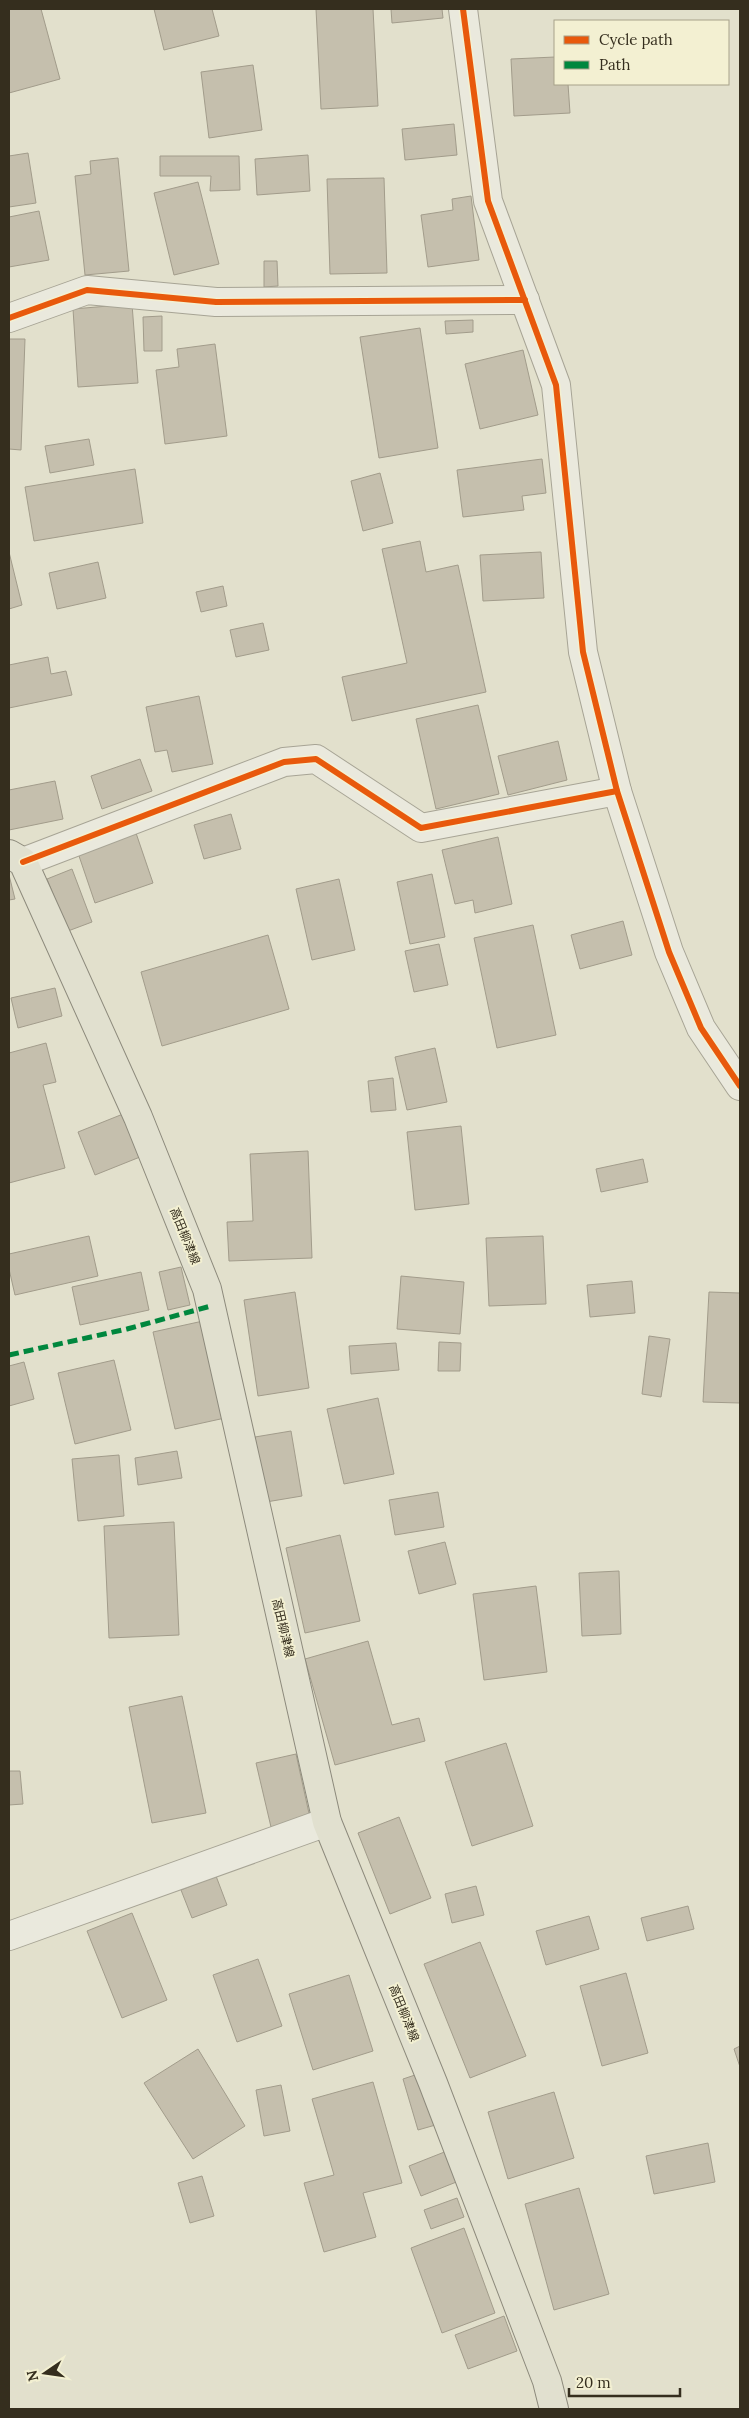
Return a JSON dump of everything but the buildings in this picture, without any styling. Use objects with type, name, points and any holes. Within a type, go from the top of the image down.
[{"type":"main road","name":"高田柳津線","points":[[16,858],[138,1117],[207,1289],[327,1822],[436,2092],[547,2381],[554,2409]]},
{"type":"street","points":[[463,9],[488,200],[556,385],[583,652],[617,790],[668,952],[701,1028],[740,1086]]},
{"type":"street","points":[[9,318],[87,290],[216,302],[525,300]]},
{"type":"street","points":[[16,858],[284,762],[316,758],[421,828],[617,790]]},
{"type":"street","points":[[9,1936],[327,1822]]},
{"type":"marked path","points":[[9,1355],[127,1329],[211,1306]]},
{"type":"cycle path","points":[[463,9],[488,201],[556,385],[583,652],[617,791],[669,952],[701,1028],[740,1086]]},
{"type":"cycle path","points":[[9,318],[87,290],[216,302],[525,300]]},
{"type":"cycle path","points":[[23,862],[284,762],[316,759],[421,828],[617,791]]}]
